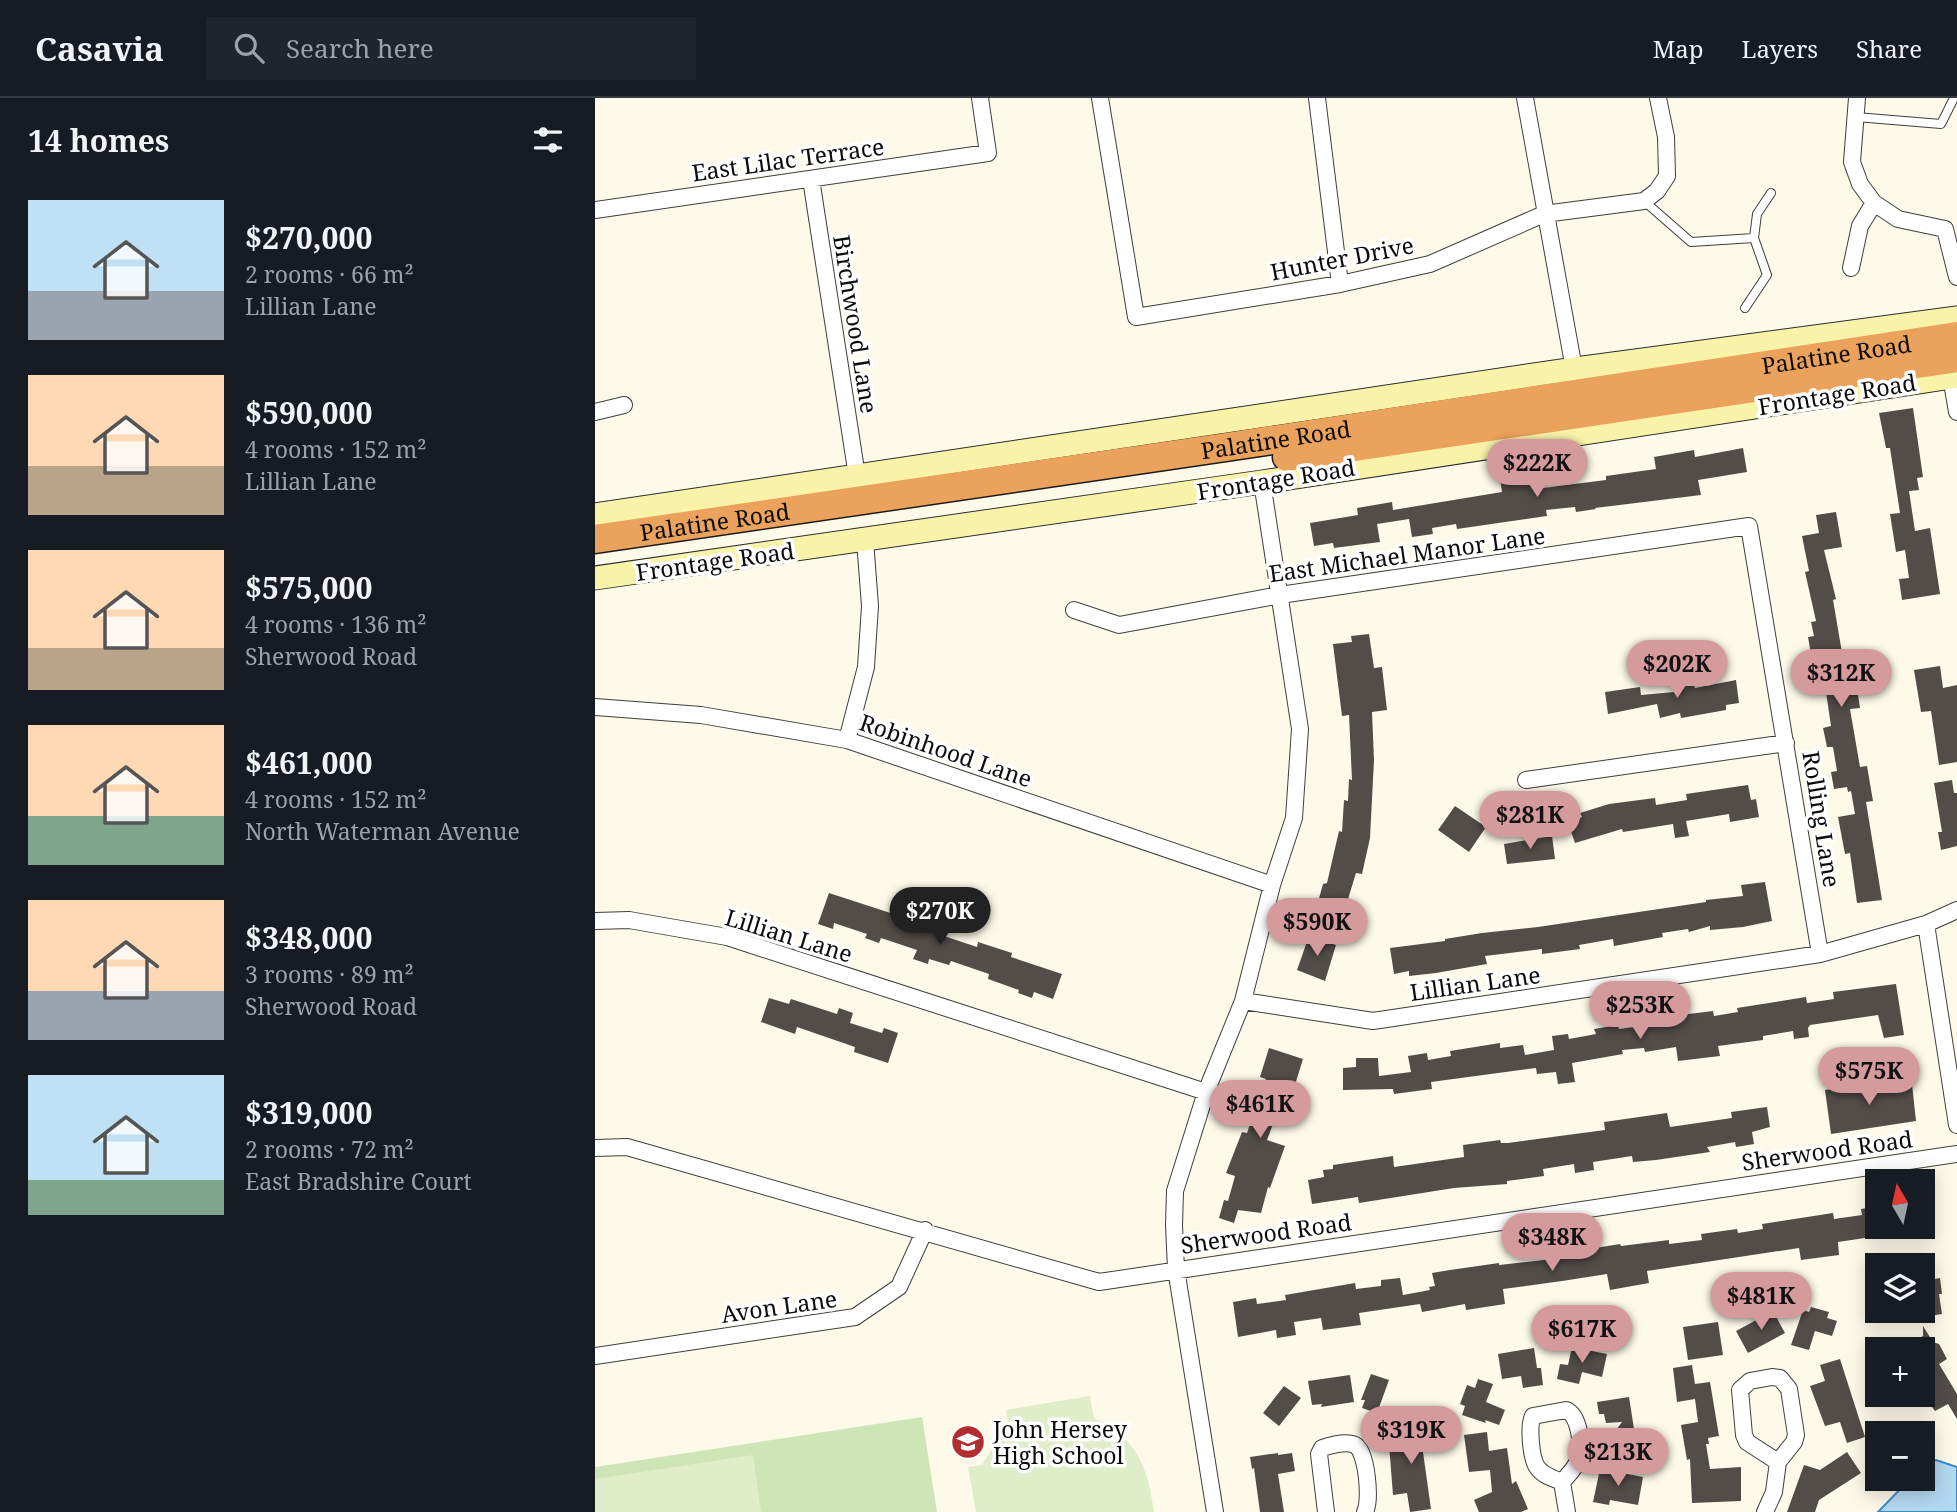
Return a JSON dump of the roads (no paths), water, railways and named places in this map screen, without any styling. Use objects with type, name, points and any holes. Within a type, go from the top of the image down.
[{"type":"highway","name":"Palatine Road","points":[[595,539],[1957,337]]},
{"type":"highway","name":"Palatine Road","points":[[595,557],[1835,376],[1956,369]]},
{"type":"street","name":"East Lilac Terrace","points":[[595,210],[988,153],[980,98]]},
{"type":"street","name":"Hunter Drive","points":[[1100,98],[1136,317],[1340,284],[1430,264],[1544,214],[1644,201]]},
{"type":"street","points":[[1317,98],[1340,284]]},
{"type":"street","points":[[1525,98],[1574,369]]},
{"type":"street","points":[[1644,201],[1657,191],[1667,176],[1666,137],[1658,98]]},
{"type":"street","points":[[1857,98],[1852,162],[1860,184],[1874,203],[1898,219],[1951,224],[1957,277]]},
{"type":"street","name":"Birchwood Lane","points":[[811,179],[857,476]]},
{"type":"street","points":[[1851,268],[1860,226],[1874,203]]},
{"type":"street","points":[[595,515],[1574,369],[1957,318]]},
{"type":"street","points":[[1956,369],[1957,412]]},
{"type":"street","name":"Frontage Road","points":[[595,578],[1262,482],[1956,369]]},
{"type":"street","points":[[595,412],[624,405]]},
{"type":"street","points":[[1215,1512],[1176,1269],[1175,1191],[1206,1092],[1243,1002],[1272,885],[1294,818],[1300,729],[1262,482]]},
{"type":"street","name":"East Michael Manor Lane","points":[[1074,610],[1119,625],[1280,595],[1749,526]]},
{"type":"street","name":"Rolling Lane","points":[[1749,526],[1820,954]]},
{"type":"street","points":[[846,740],[866,667],[870,606],[865,540]]},
{"type":"street","name":"Robinhood Lane","points":[[595,707],[701,715],[846,740],[1272,885]]},
{"type":"street","points":[[1527,780],[1786,743]]},
{"type":"street","name":"Lillian Lane","points":[[1243,1002],[1373,1021],[1820,954],[1926,924],[1957,910]]},
{"type":"street","name":"Lillian Lane","points":[[595,922],[629,920],[727,937],[1206,1092]]},
{"type":"street","points":[[1926,924],[1957,1125]]},
{"type":"street","name":"Sherwood Road","points":[[595,1148],[627,1147],[925,1230],[1099,1282],[1957,1153]]},
{"type":"street","name":"Avon Lane","points":[[595,1356],[856,1317],[899,1287],[925,1230]]},
{"type":"street","points":[[1765,1512],[1774,1492],[1778,1462],[1796,1435],[1789,1389],[1780,1378],[1750,1381],[1740,1390],[1744,1435],[1747,1442],[1778,1462]]},
{"type":"street","points":[[1566,1410],[1575,1417],[1581,1450],[1575,1467],[1562,1482],[1545,1475],[1534,1461],[1530,1422],[1537,1414],[1566,1410]]},
{"type":"street","points":[[1326,1512],[1319,1454],[1322,1448],[1351,1443],[1358,1446],[1362,1453],[1370,1500],[1365,1512]]},
{"type":"street","points":[[1562,1482],[1567,1512]]},
{"type":"lane","points":[[1856,117],[1941,124],[1954,98]]},
{"type":"lane","points":[[1745,308],[1767,275],[1754,238],[1757,214],[1771,193]]},
{"type":"lane","points":[[1644,201],[1691,242],[1754,238]]},
{"type":"water","points":[[1935,1460],[1957,1467],[1957,1512],[1878,1512],[1898,1491],[1935,1491]]},
{"type":"place","name":"John Hersey High School","points":[[968,1442]]}]
